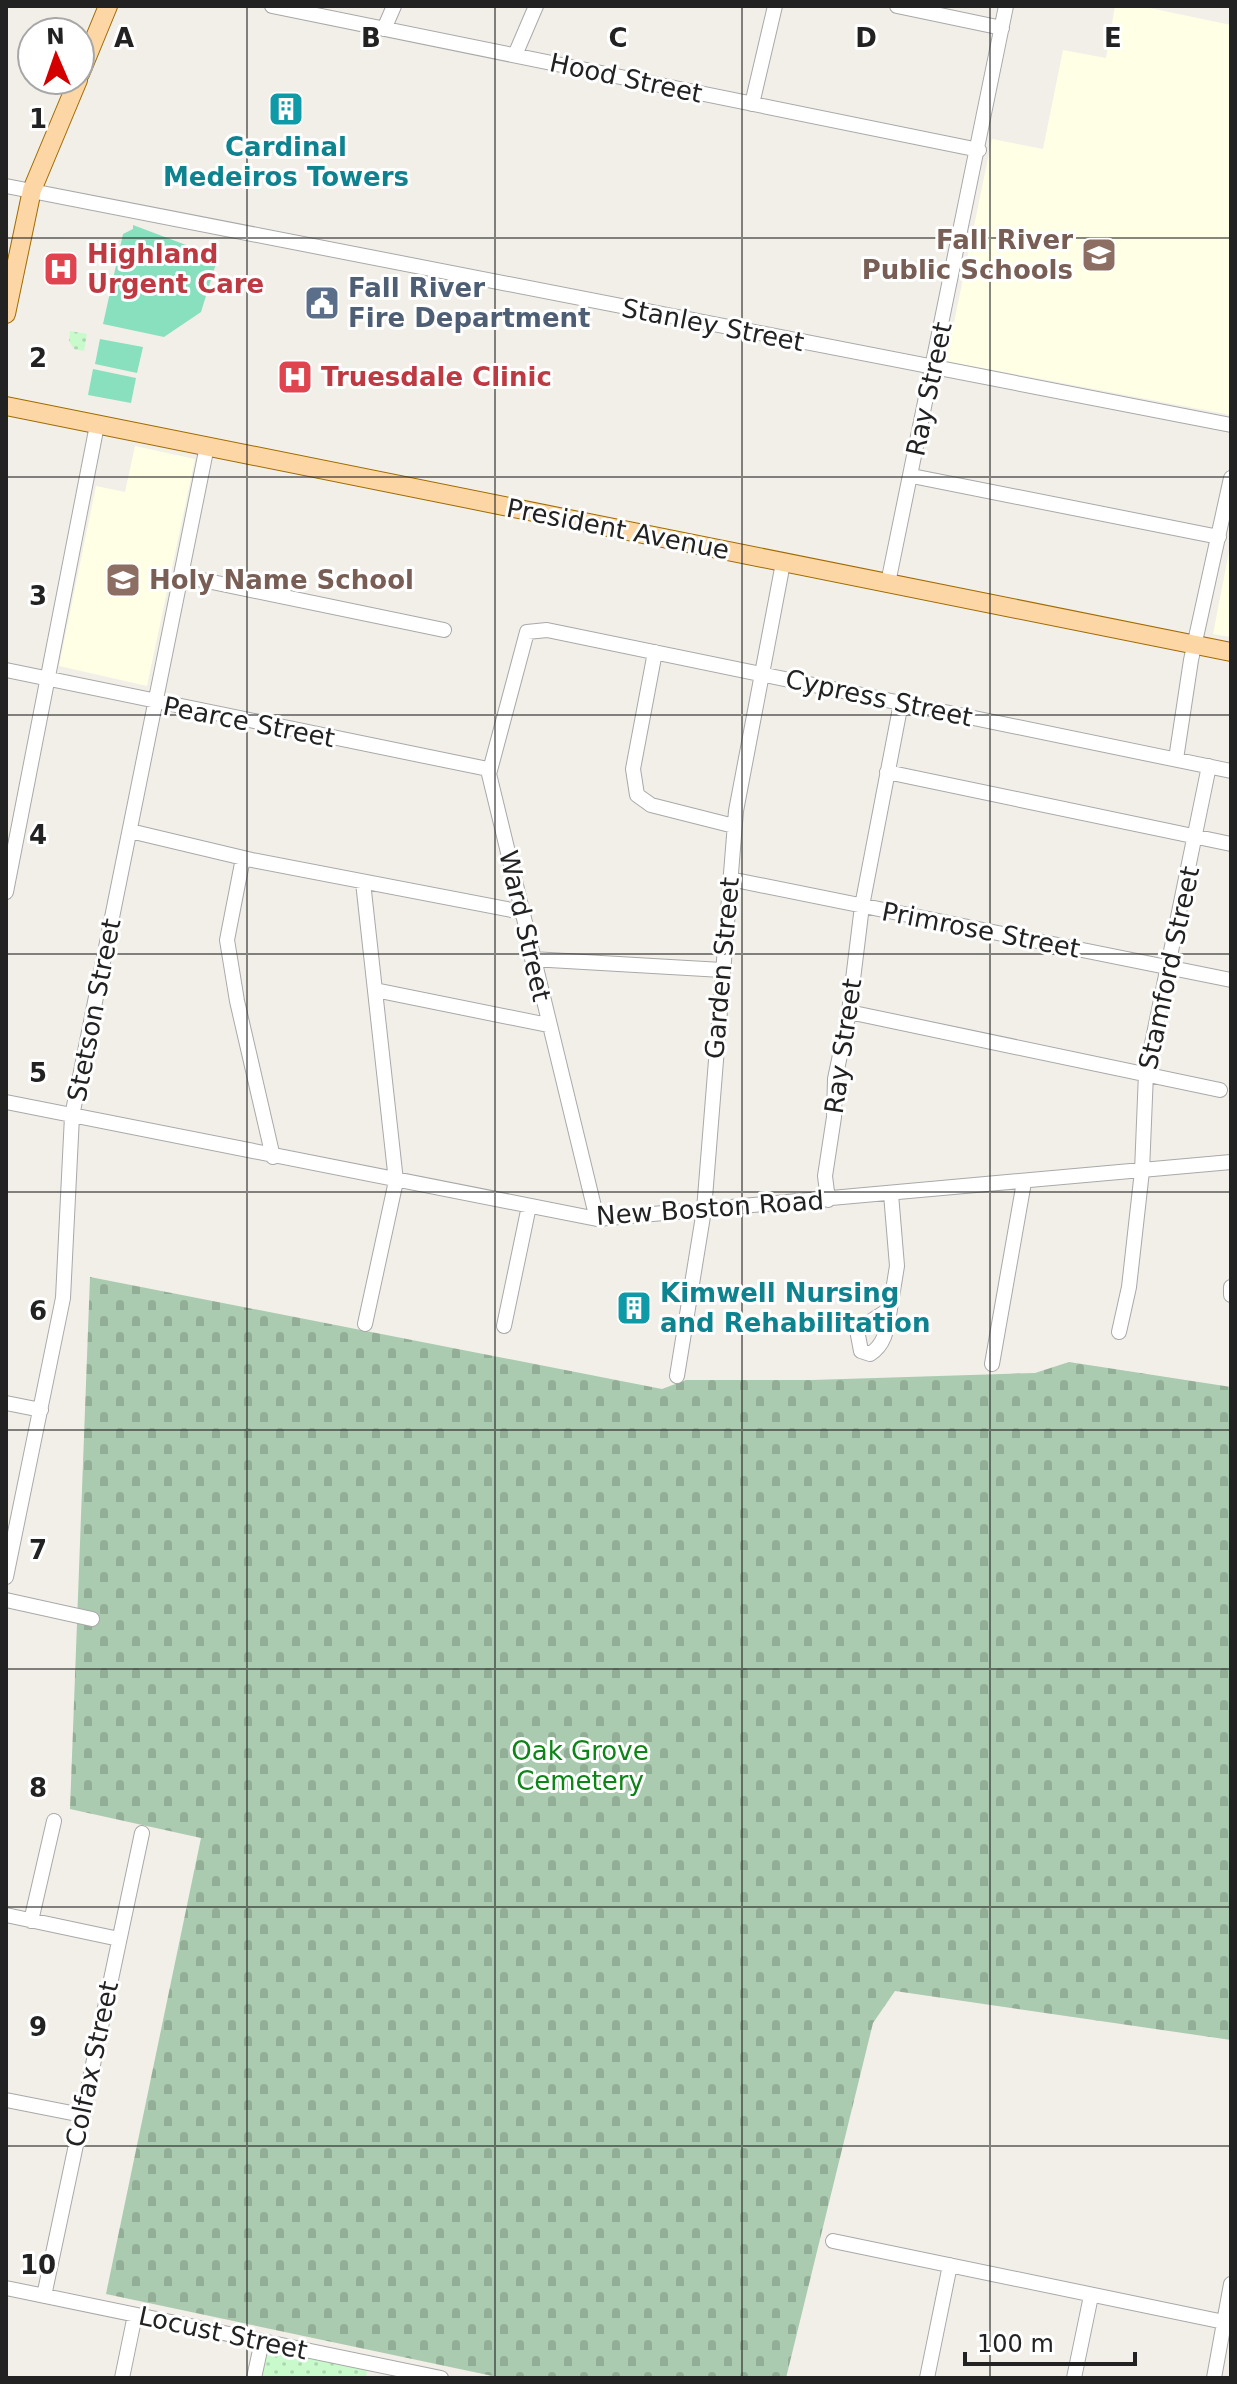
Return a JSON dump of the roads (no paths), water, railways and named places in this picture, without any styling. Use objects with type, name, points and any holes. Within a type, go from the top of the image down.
[{"type":"main road","points":[[96,35],[108,6]]},
{"type":"main road","points":[[6,314],[32,190],[71,96]]},
{"type":"main road","name":"President Avenue","points":[[6,406],[1231,652]]},
{"type":"street","name":"Hood Street","points":[[272,6],[979,150]]},
{"type":"street","points":[[384,29],[394,6]]},
{"type":"street","points":[[515,55],[536,6]]},
{"type":"street","points":[[752,104],[775,6]]},
{"type":"street","points":[[897,6],[1002,28]]},
{"type":"street","name":"Ray Street","points":[[888,583],[1006,6]]},
{"type":"street","name":"Stanley Street","points":[[6,186],[1231,425]]},
{"type":"street","points":[[6,892],[97,425]]},
{"type":"street","name":"Stetson Street","points":[[6,1577],[67,1269],[72,1116],[207,446]]},
{"type":"street","points":[[912,476],[1219,537]]},
{"type":"street","points":[[1176,759],[1196,644],[1231,478]]},
{"type":"street","name":"Garden Street","points":[[677,1376],[704,1210],[734,826],[783,563]]},
{"type":"street","points":[[183,576],[444,630]]},
{"type":"street","name":"Cypress Street","points":[[527,632],[547,630],[1231,771]]},
{"type":"street","name":"Ward Street","points":[[527,632],[489,774],[597,1219]]},
{"type":"street","points":[[655,652],[633,769],[637,795],[651,805],[734,826]]},
{"type":"street","name":"Pearce Street","points":[[6,670],[488,769],[489,774]]},
{"type":"street","name":"Ray Street","points":[[828,1200],[827,1151],[834,1117],[835,1079],[849,1012],[862,906],[901,703]]},
{"type":"street","name":"Stamford Street","points":[[1119,1332],[1129,1287],[1142,1171],[1146,1073],[1197,837],[1209,766]]},
{"type":"street","points":[[887,772],[1231,844]]},
{"type":"street","points":[[130,831],[243,858],[522,912]]},
{"type":"street","points":[[243,858],[227,940],[237,1001],[273,1157]]},
{"type":"street","name":"Primrose Street","points":[[730,879],[1231,980]]},
{"type":"street","points":[[363,882],[396,1181],[365,1324]]},
{"type":"street","points":[[532,959],[722,970]]},
{"type":"street","points":[[375,990],[548,1025]]},
{"type":"street","points":[[849,1012],[1220,1090]]},
{"type":"street","name":"New Boston Road","points":[[6,1102],[597,1219],[1231,1162]]},
{"type":"street","points":[[992,1364],[1024,1182]]},
{"type":"street","points":[[890,1309],[897,1266],[891,1194]]},
{"type":"street","points":[[504,1326],[529,1206]]},
{"type":"street","points":[[6,1403],[41,1410]]},
{"type":"street","points":[[6,1600],[92,1619]]},
{"type":"street","points":[[31,1921],[54,1821]]},
{"type":"street","name":"Colfax Street","points":[[44,2296],[142,1833]]},
{"type":"street","points":[[6,1915],[119,1939]]},
{"type":"street","points":[[6,2100],[82,2115]]},
{"type":"street","points":[[833,2241],[1224,2322]]},
{"type":"street","points":[[927,2378],[950,2265]]},
{"type":"street","points":[[1214,2378],[1231,2284]]},
{"type":"street","name":"Locust Street","points":[[6,2288],[262,2341],[379,2372],[441,2378]]},
{"type":"street","points":[[1074,2378],[1091,2296]]},
{"type":"street","points":[[122,2378],[135,2315]]},
{"type":"street","points":[[254,2378],[262,2341]]},
{"type":"place","name":"Cardinal Medeiros Towers","points":[[286,109]]},
{"type":"place","name":"Fall River Public Schools","points":[[1099,255]]},
{"type":"place","name":"Highland Urgent Care","points":[[61,269]]},
{"type":"place","name":"Fall River Fire Department","points":[[322,303]]},
{"type":"place","name":"Truesdale Clinic","points":[[295,377]]},
{"type":"place","name":"Holy Name School","points":[[123,580]]},
{"type":"place","name":"Kimwell Nursing and Rehabilitation","points":[[634,1308]]},
{"type":"park label","name":"Oak Grove Cemetery","points":[[580,1766]]}]
